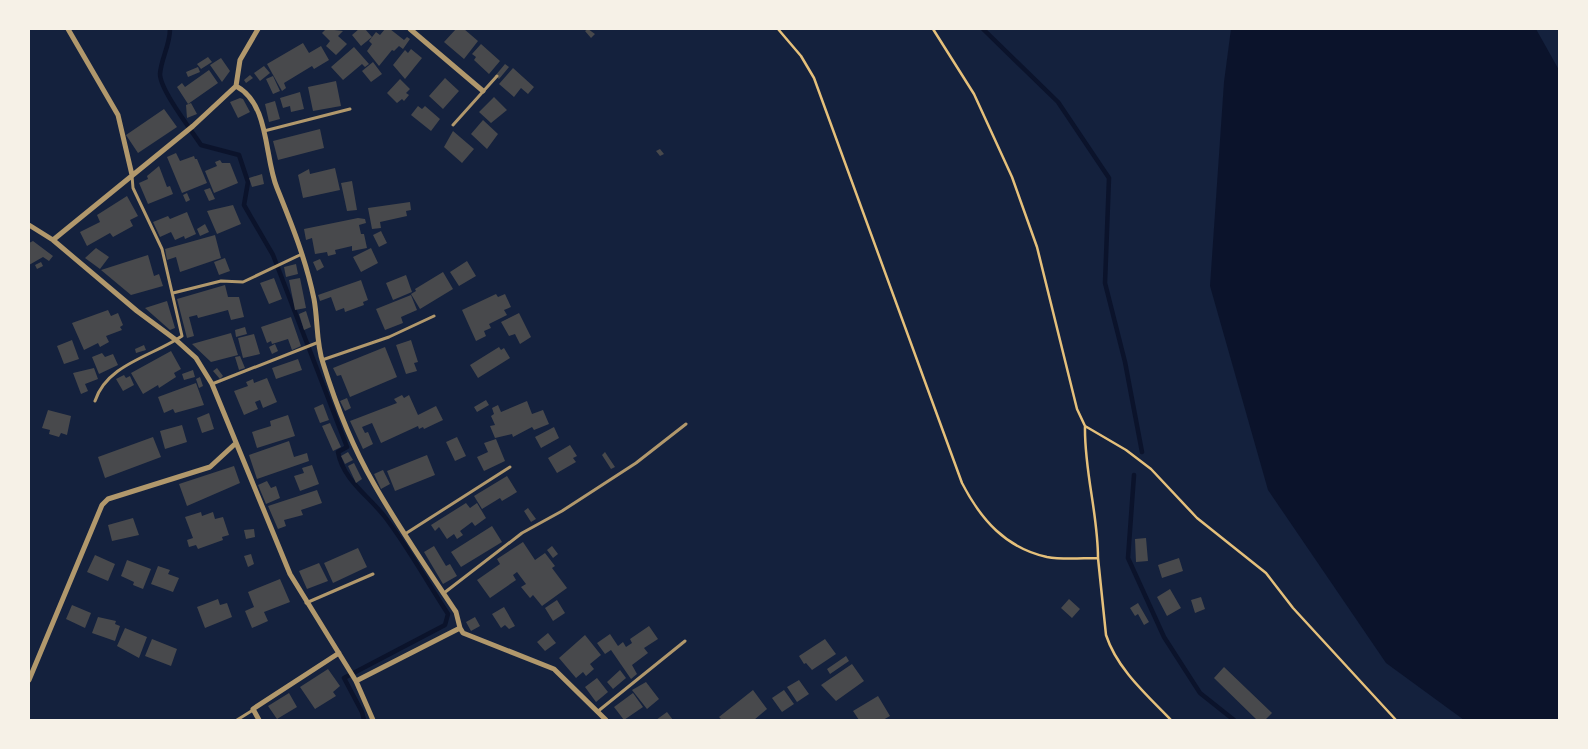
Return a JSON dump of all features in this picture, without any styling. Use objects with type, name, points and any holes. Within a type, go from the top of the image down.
[{"type":"street","points":[[68,29],[118,115],[132,175]]},
{"type":"street","points":[[53,240],[193,126],[236,86],[240,60],[258,29]]},
{"type":"street","points":[[410,29],[483,91]]},
{"type":"street","points":[[236,86],[244,91],[257,110],[264,131],[273,179],[302,254],[314,300],[322,360],[347,430],[374,484],[456,612],[460,628],[469,636],[554,669],[606,720]]},
{"type":"street","points":[[29,225],[53,240],[196,358],[212,384],[276,544],[306,603],[354,679],[372,720]]},
{"type":"street","points":[[29,680],[102,505],[108,499],[210,467],[236,443]]},
{"type":"street","points":[[354,679],[460,628]]},
{"type":"street","points":[[259,720],[253,709],[339,654]]},
{"type":"lane","points":[[453,125],[497,76]]},
{"type":"lane","points":[[264,131],[350,108]]},
{"type":"lane","points":[[95,400],[104,381],[182,336],[162,249],[134,188],[132,175]]},
{"type":"lane","points":[[173,293],[220,280],[243,282],[302,254]]},
{"type":"lane","points":[[322,360],[389,337],[434,316]]},
{"type":"lane","points":[[212,384],[319,342]]},
{"type":"lane","points":[[444,593],[522,534],[562,511],[636,463],[686,424]]},
{"type":"lane","points":[[405,534],[510,467]]},
{"type":"lane","points":[[306,603],[373,574]]},
{"type":"lane","points":[[597,712],[685,641]]},
{"type":"lane","points":[[237,720],[253,709]]},
{"type":"path","points":[[778,29],[801,56],[814,78],[962,484],[972,503],[984,521],[1008,540],[1030,552],[1049,557],[1098,558]]},
{"type":"path","points":[[933,29],[974,94],[1012,177],[1037,247],[1077,409],[1085,426],[1089,486],[1098,528],[1098,558],[1106,635],[1109,644],[1126,672],[1171,720]]},
{"type":"path","points":[[1085,426],[1092,432],[1126,450],[1151,469],[1197,518],[1266,573],[1292,608],[1396,720]]},
{"type":"water","points":[[1231,29],[1536,29],[1559,70],[1559,720],[1464,720],[1386,663],[1268,490],[1210,286],[1224,82]]},
{"type":"building","points":[[326,29],[343,31],[338,36],[347,44],[336,55],[326,46],[330,41],[322,33]]},
{"type":"building","points":[[359,29],[365,29],[372,37],[361,46],[352,35]]},
{"type":"building","points":[[385,29],[390,29],[404,40],[407,37],[410,39],[403,49],[399,46],[394,51],[392,50],[379,66],[367,51],[372,44],[369,41],[376,32],[380,35]]},
{"type":"building","points":[[456,29],[464,29],[478,41],[464,59],[444,42]]},
{"type":"building","points":[[588,29],[595,34],[591,38],[585,31]]},
{"type":"building","points":[[303,43],[309,53],[321,46],[329,60],[314,69],[312,66],[284,83],[286,88],[282,91],[267,64]]},
{"type":"building","points":[[481,44],[500,61],[489,74],[474,60],[476,57],[472,54]]},
{"type":"building","points":[[354,47],[369,64],[365,67],[362,64],[343,80],[331,67]]},
{"type":"building","points":[[411,49],[422,58],[405,79],[393,65],[405,50],[408,53]]},
{"type":"building","points":[[208,57],[212,62],[201,69],[197,64]]},
{"type":"building","points":[[221,58],[230,71],[222,82],[210,65]]},
{"type":"building","points":[[373,62],[382,74],[371,82],[362,71]]},
{"type":"building","points":[[505,64],[509,67],[499,79],[495,76]]},
{"type":"building","points":[[264,66],[270,73],[260,81],[254,73]]},
{"type":"building","points":[[198,67],[200,72],[188,77],[186,72]]},
{"type":"building","points":[[513,68],[534,87],[528,94],[521,88],[514,97],[499,84]]},
{"type":"building","points":[[209,70],[218,83],[188,104],[177,87],[182,83],[185,87]]},
{"type":"building","points":[[250,75],[253,78],[246,83],[244,80]]},
{"type":"building","points":[[273,76],[280,91],[273,94],[266,79]]},
{"type":"building","points":[[445,78],[459,91],[443,109],[429,96]]},
{"type":"building","points":[[400,79],[410,89],[406,93],[409,95],[404,101],[402,99],[397,103],[387,93]]},
{"type":"building","points":[[336,81],[341,106],[313,111],[308,87]]},
{"type":"building","points":[[300,92],[304,109],[291,112],[290,106],[283,108],[280,98]]},
{"type":"building","points":[[494,97],[507,110],[491,123],[479,112]]},
{"type":"building","points":[[240,98],[243,99],[250,112],[238,118],[230,102]]},
{"type":"building","points":[[275,101],[280,119],[269,122],[265,104]]},
{"type":"building","points":[[191,103],[197,114],[187,118],[186,105]]},
{"type":"building","points":[[418,106],[422,109],[425,106],[440,119],[431,131],[411,115]]},
{"type":"building","points":[[164,109],[177,127],[138,153],[126,135]]},
{"type":"building","points":[[483,120],[498,134],[487,149],[471,134]]},
{"type":"building","points":[[320,129],[324,148],[278,160],[273,141]]},
{"type":"building","points":[[453,131],[474,149],[462,163],[444,147]]},
{"type":"building","points":[[660,149],[664,154],[660,156],[656,151]]},
{"type":"building","points":[[176,153],[180,161],[194,156],[207,183],[182,193],[167,157]]},
{"type":"building","points":[[220,160],[222,163],[230,163],[238,183],[214,193],[205,171],[217,166],[215,162]]},
{"type":"building","points":[[159,166],[167,187],[170,186],[173,194],[148,204],[139,183],[148,179],[147,176]]},
{"type":"building","points":[[335,168],[340,190],[303,198],[298,175],[309,169],[310,174]]},
{"type":"building","points":[[262,174],[264,184],[252,187],[249,178]]},
{"type":"building","points":[[352,181],[357,210],[347,211],[341,183]]},
{"type":"building","points":[[210,188],[215,199],[209,201],[204,190]]},
{"type":"building","points":[[187,193],[190,200],[186,202],[183,195]]},
{"type":"building","points":[[127,196],[138,216],[130,220],[133,226],[113,237],[110,233],[87,246],[80,232],[100,222],[97,215]]},
{"type":"building","points":[[410,202],[411,210],[406,211],[407,216],[380,222],[381,228],[372,229],[368,208]]},
{"type":"building","points":[[233,205],[241,224],[217,234],[207,211]]},
{"type":"building","points":[[187,212],[196,234],[185,239],[184,236],[175,240],[171,232],[160,237],[153,222],[168,216],[170,219]]},
{"type":"building","points":[[358,218],[365,219],[366,223],[359,225],[361,234],[364,234],[367,248],[352,251],[352,246],[335,250],[336,254],[328,256],[327,252],[315,254],[312,238],[306,240],[304,229]]},
{"type":"building","points":[[205,224],[209,232],[200,236],[197,229]]},
{"type":"building","points":[[381,231],[387,243],[379,247],[373,235]]},
{"type":"building","points":[[215,235],[221,258],[180,272],[176,257],[167,260],[165,249]]},
{"type":"building","points":[[33,241],[53,256],[49,261],[43,257],[29,265],[29,243]]},
{"type":"building","points":[[96,248],[109,257],[100,269],[85,258]]},
{"type":"building","points":[[371,248],[378,263],[361,272],[353,257]]},
{"type":"building","points":[[148,255],[154,276],[159,274],[163,286],[131,295],[101,270]]},
{"type":"building","points":[[225,258],[230,271],[219,275],[214,262]]},
{"type":"building","points":[[320,259],[324,267],[317,271],[313,262]]},
{"type":"building","points":[[467,261],[476,276],[459,286],[450,272]]},
{"type":"building","points":[[41,262],[43,266],[37,269],[35,265]]},
{"type":"building","points":[[296,264],[298,274],[286,277],[284,267]]},
{"type":"building","points":[[443,272],[453,289],[420,309],[411,294],[416,291],[415,289]]},
{"type":"building","points":[[406,275],[412,292],[393,300],[386,283]]},
{"type":"building","points":[[274,278],[282,299],[269,304],[260,283]]},
{"type":"building","points":[[300,278],[306,308],[295,310],[289,280]]},
{"type":"building","points":[[361,280],[368,300],[363,302],[364,305],[345,312],[344,308],[336,311],[331,297],[320,301],[318,295]]},
{"type":"building","points":[[225,285],[228,297],[239,297],[244,317],[231,320],[228,310],[198,318],[197,315],[189,317],[194,336],[187,338],[177,299]]},
{"type":"building","points":[[496,294],[498,297],[505,294],[511,307],[504,310],[507,315],[489,324],[491,328],[484,331],[486,336],[476,341],[462,310]]},
{"type":"building","points":[[411,295],[417,310],[401,317],[403,323],[385,330],[376,309]]},
{"type":"building","points":[[167,301],[175,328],[170,330],[145,308]]},
{"type":"building","points":[[108,310],[111,316],[118,313],[123,325],[120,327],[122,330],[106,336],[109,342],[100,347],[98,343],[84,350],[72,323]]},
{"type":"building","points":[[306,311],[311,327],[304,330],[299,314]]},
{"type":"building","points":[[519,313],[531,337],[520,344],[515,334],[509,336],[501,322]]},
{"type":"building","points":[[291,317],[301,346],[292,350],[288,339],[272,344],[271,341],[267,343],[261,327]]},
{"type":"building","points":[[245,327],[247,334],[236,337],[235,330]]},
{"type":"building","points":[[231,333],[238,355],[211,362],[192,344]]},
{"type":"building","points":[[254,334],[260,354],[243,358],[238,338]]},
{"type":"building","points":[[72,340],[79,359],[64,364],[57,346]]},
{"type":"building","points":[[411,340],[418,362],[414,363],[417,371],[406,374],[396,345]]},
{"type":"building","points":[[275,344],[278,351],[272,354],[269,347]]},
{"type":"building","points":[[144,345],[146,350],[136,353],[135,349]]},
{"type":"building","points":[[385,347],[397,377],[350,397],[341,375],[337,376],[333,368]]},
{"type":"building","points":[[499,347],[501,350],[504,348],[510,358],[478,378],[470,365]]},
{"type":"building","points":[[171,351],[181,369],[174,373],[176,377],[159,388],[158,385],[143,394],[131,373]]},
{"type":"building","points":[[102,353],[105,357],[113,354],[118,365],[99,374],[92,357]]},
{"type":"building","points":[[240,356],[245,368],[239,370],[235,357]]},
{"type":"building","points":[[298,359],[302,370],[276,379],[272,368]]},
{"type":"building","points":[[94,368],[98,379],[85,384],[88,391],[81,394],[73,373]]},
{"type":"building","points":[[217,368],[223,376],[220,379],[213,371]]},
{"type":"building","points":[[193,370],[195,377],[184,380],[182,374]]},
{"type":"building","points":[[124,375],[126,378],[130,376],[134,385],[123,391],[116,379]]},
{"type":"building","points":[[200,377],[203,386],[199,388],[196,379]]},
{"type":"building","points":[[267,378],[277,402],[263,408],[260,400],[255,402],[258,409],[244,415],[234,391],[248,386],[246,382],[253,379],[254,383]]},
{"type":"building","points":[[196,383],[204,405],[175,413],[173,409],[164,413],[158,397]]},
{"type":"building","points":[[402,395],[404,398],[409,395],[418,415],[436,406],[443,420],[424,429],[423,427],[419,429],[418,426],[381,443],[372,423],[362,427],[365,433],[368,432],[373,444],[363,449],[350,421],[397,403],[394,399]]},
{"type":"building","points":[[347,398],[351,408],[345,411],[340,401]]},
{"type":"building","points":[[486,400],[489,405],[477,412],[474,407]]},
{"type":"building","points":[[527,401],[532,414],[543,410],[549,424],[534,430],[532,427],[513,437],[512,434],[495,438],[490,426],[495,425],[491,416],[494,414],[492,408],[498,405],[501,412]]},
{"type":"building","points":[[323,404],[329,420],[320,423],[314,408]]},
{"type":"building","points":[[48,410],[71,416],[67,435],[61,433],[59,437],[49,434],[50,430],[42,428]]},
{"type":"building","points":[[209,413],[214,429],[202,433],[197,418]]},
{"type":"building","points":[[288,415],[295,436],[257,448],[252,432],[271,426],[270,421]]},
{"type":"building","points":[[330,423],[341,447],[333,451],[322,426]]},
{"type":"building","points":[[182,425],[187,442],[165,449],[160,431]]},
{"type":"building","points":[[554,427],[559,438],[541,448],[535,437]]},
{"type":"building","points":[[153,437],[161,457],[105,478],[98,457]]},
{"type":"building","points":[[457,437],[466,456],[455,461],[446,442]]},
{"type":"building","points":[[496,439],[505,461],[484,471],[477,457],[488,452],[484,443]]},
{"type":"building","points":[[289,441],[294,457],[307,453],[309,461],[257,479],[249,455]]},
{"type":"building","points":[[570,445],[577,456],[573,458],[576,462],[557,473],[548,458]]},
{"type":"building","points":[[348,452],[353,460],[345,464],[341,456]]},
{"type":"building","points":[[605,452],[615,467],[611,469],[602,455]]},
{"type":"building","points":[[427,455],[435,475],[395,491],[387,471]]},
{"type":"building","points":[[354,463],[362,479],[356,483],[348,466]]},
{"type":"building","points":[[312,465],[319,484],[300,491],[294,476],[304,473],[302,468]]},
{"type":"building","points":[[234,466],[240,483],[187,506],[179,484]]},
{"type":"building","points":[[383,470],[390,484],[381,489],[374,474]]},
{"type":"building","points":[[507,476],[517,492],[502,501],[500,498],[482,509],[474,496]]},
{"type":"building","points":[[267,481],[271,488],[276,486],[280,498],[266,504],[258,485]]},
{"type":"building","points":[[317,490],[322,503],[301,510],[303,515],[284,520],[286,526],[278,529],[268,506]]},
{"type":"building","points":[[466,503],[470,508],[477,503],[486,518],[475,526],[472,522],[460,531],[463,535],[457,539],[454,534],[447,539],[439,527],[435,531],[431,525]]},
{"type":"building","points":[[528,508],[536,519],[531,522],[524,511]]},
{"type":"building","points":[[201,512],[202,516],[213,512],[215,519],[223,517],[229,535],[222,537],[223,540],[198,549],[196,545],[189,547],[187,540],[193,538],[185,517]]},
{"type":"building","points":[[133,518],[139,535],[112,541],[108,525]]},
{"type":"building","points":[[492,526],[502,542],[461,567],[451,552]]},
{"type":"building","points":[[254,529],[255,537],[246,539],[244,530]]},
{"type":"building","points":[[1146,538],[1148,561],[1136,562],[1135,539]]},
{"type":"building","points":[[523,542],[535,560],[545,553],[555,566],[552,568],[567,588],[542,606],[533,595],[530,598],[521,587],[526,584],[517,572],[513,575],[516,580],[490,598],[477,580],[500,564],[497,559]]},
{"type":"building","points":[[434,546],[446,566],[450,564],[457,576],[443,584],[424,552]]},
{"type":"building","points":[[552,546],[558,554],[553,558],[547,550]]},
{"type":"building","points":[[358,548],[367,567],[333,583],[324,563]]},
{"type":"building","points":[[251,554],[254,564],[248,567],[244,556]]},
{"type":"building","points":[[95,555],[115,564],[108,581],[87,572]]},
{"type":"building","points":[[1179,558],[1183,571],[1162,578],[1158,565]]},
{"type":"building","points":[[127,560],[151,569],[143,589],[133,585],[134,582],[121,576]]},
{"type":"building","points":[[319,563],[328,581],[307,589],[299,571]]},
{"type":"building","points":[[158,566],[170,570],[168,574],[179,578],[173,592],[151,584]]},
{"type":"building","points":[[280,579],[290,602],[264,612],[268,621],[252,628],[245,611],[254,607],[248,592]]},
{"type":"building","points":[[1170,589],[1181,608],[1167,616],[1157,597]]},
{"type":"building","points":[[1201,597],[1205,609],[1195,613],[1191,600]]},
{"type":"building","points":[[218,599],[220,605],[227,603],[232,617],[205,628],[197,607]]},
{"type":"building","points":[[1069,599],[1080,609],[1072,618],[1061,608]]},
{"type":"building","points":[[557,600],[565,613],[553,621],[545,608]]},
{"type":"building","points":[[1138,603],[1149,622],[1144,625],[1138,614],[1135,616],[1130,608]]},
{"type":"building","points":[[72,605],[91,613],[85,628],[66,619]]},
{"type":"building","points":[[504,607],[515,626],[509,629],[505,625],[501,628],[492,614]]},
{"type":"building","points":[[98,617],[116,621],[115,624],[120,626],[115,641],[92,633]]},
{"type":"building","points":[[475,617],[480,626],[471,631],[466,622]]},
{"type":"building","points":[[649,626],[658,639],[644,648],[648,653],[632,665],[637,674],[631,679],[611,650],[605,654],[597,643],[610,634],[618,646],[623,642],[626,647],[632,643],[630,639]]},
{"type":"building","points":[[125,628],[147,637],[139,658],[117,646]]},
{"type":"building","points":[[548,633],[556,643],[545,651],[537,642]]},
{"type":"building","points":[[585,635],[601,655],[590,664],[594,669],[586,676],[583,672],[576,678],[559,658]]},
{"type":"building","points":[[152,639],[177,649],[171,666],[145,656]]},
{"type":"building","points":[[825,639],[836,654],[812,670],[806,663],[804,664],[799,656]]},
{"type":"building","points":[[846,656],[849,661],[830,674],[827,669]]},
{"type":"building","points":[[852,664],[864,681],[836,701],[821,685]]},
{"type":"building","points":[[1224,667],[1272,713],[1265,720],[1257,720],[1214,678]]},
{"type":"building","points":[[328,669],[340,686],[333,692],[336,696],[315,709],[300,687]]},
{"type":"building","points":[[620,670],[626,678],[613,689],[607,682]]},
{"type":"building","points":[[597,678],[608,692],[596,702],[585,687]]},
{"type":"building","points":[[799,680],[809,694],[797,702],[787,687]]},
{"type":"building","points":[[646,682],[659,699],[647,709],[632,690]]},
{"type":"building","points":[[753,690],[767,709],[754,720],[722,720],[719,717]]},
{"type":"building","points":[[784,690],[794,704],[782,712],[772,698]]},
{"type":"building","points":[[289,693],[297,707],[277,719],[268,706]]},
{"type":"building","points":[[633,693],[643,707],[624,720],[614,707]]},
{"type":"building","points":[[878,696],[890,716],[883,720],[859,720],[853,711]]},
{"type":"building","points":[[667,712],[673,720],[656,720]]},
{"type":"waterway","points":[[170,29],[169,41],[161,68],[161,81],[184,121],[201,145],[239,155],[248,182],[244,205],[273,255],[347,447],[338,452],[345,471],[357,487],[379,509],[393,528],[448,614],[445,625],[344,678],[362,712],[364,720]]},
{"type":"waterway","points":[[983,29],[1058,102],[1109,178],[1105,283],[1125,362],[1142,452]]},
{"type":"waterway","points":[[1134,475],[1128,558],[1164,637],[1200,693],[1234,720]]}]
